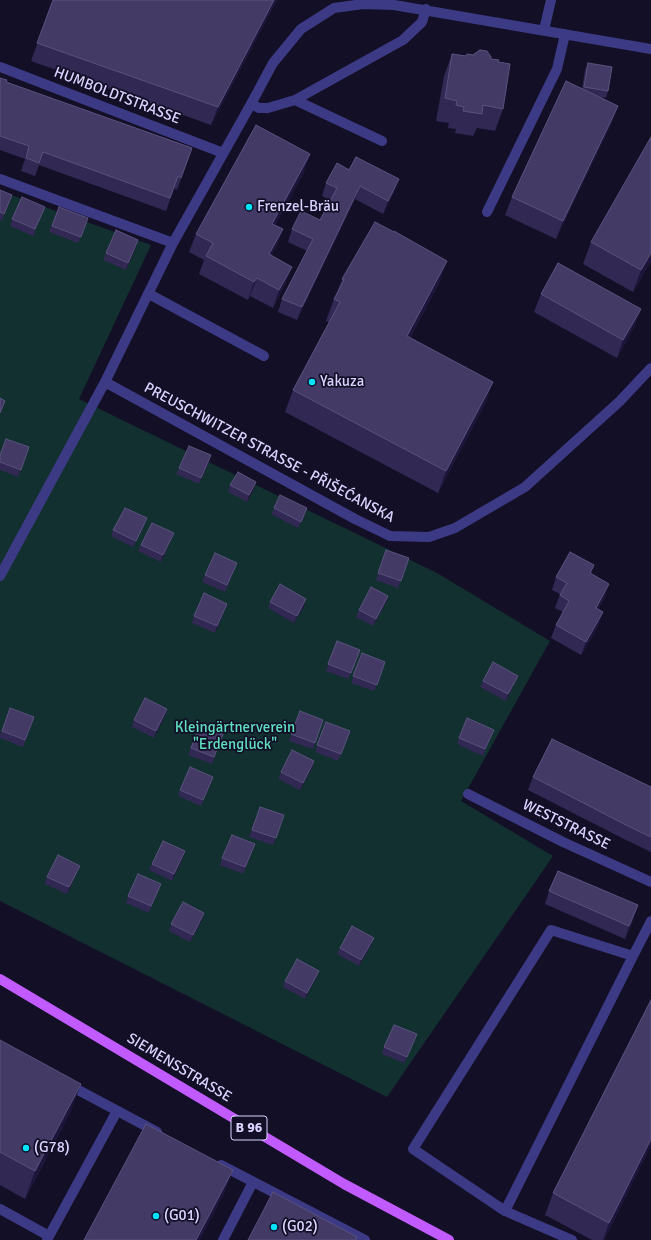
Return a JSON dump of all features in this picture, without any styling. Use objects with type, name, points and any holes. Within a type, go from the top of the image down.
[{"type":"main road","name":"SIEMENSSTRASSE","points":[[0,979],[344,1184],[449,1240]]},
{"type":"street","points":[[544,30],[551,0]]},
{"type":"street","points":[[0,576],[105,382],[173,243],[273,63],[301,29],[334,8],[363,2],[426,9],[651,50]]},
{"type":"street","points":[[251,104],[259,108],[268,108],[296,100],[403,40],[422,22],[426,9]]},
{"type":"street","points":[[487,212],[557,69],[565,34]]},
{"type":"street","name":"HUMBOLDTSTRASSE","points":[[0,67],[223,153]]},
{"type":"street","points":[[296,100],[382,141]]},
{"type":"street","points":[[0,179],[173,243]]},
{"type":"street","points":[[149,294],[264,356]]},
{"type":"street","name":"PREUSCHWITZER STRASSE - PŘIŠEĆANSKA","points":[[105,382],[355,519],[390,536],[429,537],[455,528],[525,487],[620,401],[651,368]]},
{"type":"street","name":"WESTSTRASSE","points":[[468,794],[563,842],[651,882]]},
{"type":"street","points":[[505,1211],[651,921]]},
{"type":"street","points":[[572,1240],[505,1211],[413,1150],[551,930],[633,956]]},
{"type":"street","points":[[62,1081],[164,1136]]},
{"type":"street","points":[[0,1209],[48,1238],[117,1111]]},
{"type":"street","points":[[212,1161],[365,1240]]},
{"type":"street","points":[[223,1240],[253,1182]]},
{"type":"green space","name":"Kleingärtnerverein \"Erdenglück\"","points":[[0,191],[151,245],[79,399],[437,573],[550,641],[461,801],[553,856],[387,1097],[0,901]]},
{"type":"building","points":[[53,0],[274,0],[218,107],[37,43]]},
{"type":"building","points":[[480,50],[487,51],[491,59],[510,64],[503,109],[483,105],[482,114],[463,111],[464,107],[456,105],[457,101],[445,98],[452,54],[466,56],[467,54],[474,55]]},
{"type":"building","points":[[588,63],[612,67],[608,91],[584,87]]},
{"type":"building","points":[[0,78],[7,80],[6,82],[192,148],[181,178],[178,176],[170,198],[43,152],[39,163],[26,158],[29,146],[0,136]]},
{"type":"building","points":[[566,81],[618,106],[563,221],[512,197]]},
{"type":"building","name":"Frenzel-Bräu","points":[[256,125],[310,154],[272,224],[283,229],[269,254],[292,267],[279,290],[257,278],[254,282],[206,256],[213,243],[196,234]]},
{"type":"building","points":[[651,137],[651,253],[641,270],[591,242]]},
{"type":"building","points":[[356,157],[399,179],[388,201],[360,186],[302,307],[282,299],[313,239],[292,229],[301,211],[320,220],[337,188],[326,183],[337,163],[349,170]]},
{"type":"building","points":[[0,190],[12,195],[4,214],[0,212]]},
{"type":"building","points":[[22,197],[45,207],[35,229],[12,219]]},
{"type":"building","points":[[59,207],[88,218],[81,237],[52,226]]},
{"type":"building","points":[[375,222],[447,261],[407,336],[493,382],[446,471],[293,390],[340,302],[334,299],[344,280],[342,279]]},
{"type":"building","points":[[116,230],[138,240],[128,263],[106,253]]},
{"type":"building","points":[[558,263],[641,309],[623,340],[541,294]]},
{"type":"building","points":[[0,398],[5,401],[0,413]]},
{"type":"building","points":[[6,439],[29,447],[21,470],[0,462],[0,455]]},
{"type":"building","points":[[189,446],[211,455],[201,478],[179,468]]},
{"type":"building","points":[[238,472],[256,482],[249,495],[230,485]]},
{"type":"building","points":[[280,495],[307,508],[301,522],[274,508]]},
{"type":"building","points":[[125,508],[147,518],[136,541],[113,530]]},
{"type":"building","points":[[152,523],[174,533],[163,555],[141,545]]},
{"type":"building","points":[[386,550],[409,558],[401,581],[378,573]]},
{"type":"building","points":[[570,552],[594,565],[590,573],[609,584],[596,608],[603,612],[586,642],[556,625],[569,601],[560,595],[567,583],[556,577]]},
{"type":"building","points":[[215,553],[237,563],[227,585],[205,575]]},
{"type":"building","points":[[280,584],[306,599],[297,616],[270,602]]},
{"type":"building","points":[[371,587],[388,596],[376,619],[359,610]]},
{"type":"building","points":[[204,593],[227,604],[217,626],[194,616]]},
{"type":"building","points":[[337,641],[360,650],[351,673],[328,664]]},
{"type":"building","points":[[362,653],[385,662],[377,685],[353,676]]},
{"type":"building","points":[[493,662],[518,676],[508,694],[483,681]]},
{"type":"building","points":[[145,698],[167,709],[156,731],[134,720]]},
{"type":"building","points":[[10,708],[34,717],[25,740],[2,731]]},
{"type":"building","points":[[300,711],[323,720],[315,743],[291,734]]},
{"type":"building","points":[[467,718],[494,730],[485,749],[459,738]]},
{"type":"building","points":[[326,722],[350,731],[341,754],[317,745]]},
{"type":"building","points":[[200,725],[223,734],[214,757],[191,748]]},
{"type":"building","points":[[552,739],[651,787],[651,837],[533,777]]},
{"type":"building","points":[[292,750],[314,761],[303,783],[281,772]]},
{"type":"building","points":[[190,767],[213,777],[203,800],[180,790]]},
{"type":"building","points":[[260,807],[284,815],[276,838],[252,830]]},
{"type":"building","points":[[232,835],[255,844],[245,867],[222,858]]},
{"type":"building","points":[[163,841],[185,851],[174,874],[152,864]]},
{"type":"building","points":[[58,855],[80,866],[69,887],[47,877]]},
{"type":"building","points":[[558,871],[638,905],[629,926],[549,891]]},
{"type":"building","points":[[138,874],[161,884],[151,906],[128,896]]},
{"type":"building","points":[[183,902],[204,913],[193,935],[171,924]]},
{"type":"building","points":[[352,926],[374,938],[361,960],[340,948]]},
{"type":"building","points":[[297,959],[319,971],[307,993],[285,981]]},
{"type":"building","points":[[651,1000],[651,1139],[609,1223],[553,1193]]},
{"type":"building","points":[[394,1025],[417,1034],[407,1057],[384,1047]]},
{"type":"building","name":"(G78)","points":[[0,1040],[81,1084],[35,1171],[0,1152]]},
{"type":"building","name":"(G01)","points":[[146,1124],[233,1170],[196,1240],[84,1240]]},
{"type":"building","points":[[273,1192],[357,1237],[355,1240],[248,1240]]},
{"type":"place","name":"Frenzel-Bräu","points":[[249,207]]},
{"type":"place","name":"Yakuza","points":[[312,382]]},
{"type":"place","name":"(G78)","points":[[26,1148]]},
{"type":"place","name":"(G01)","points":[[156,1216]]},
{"type":"place","name":"(G02)","points":[[274,1227]]}]
